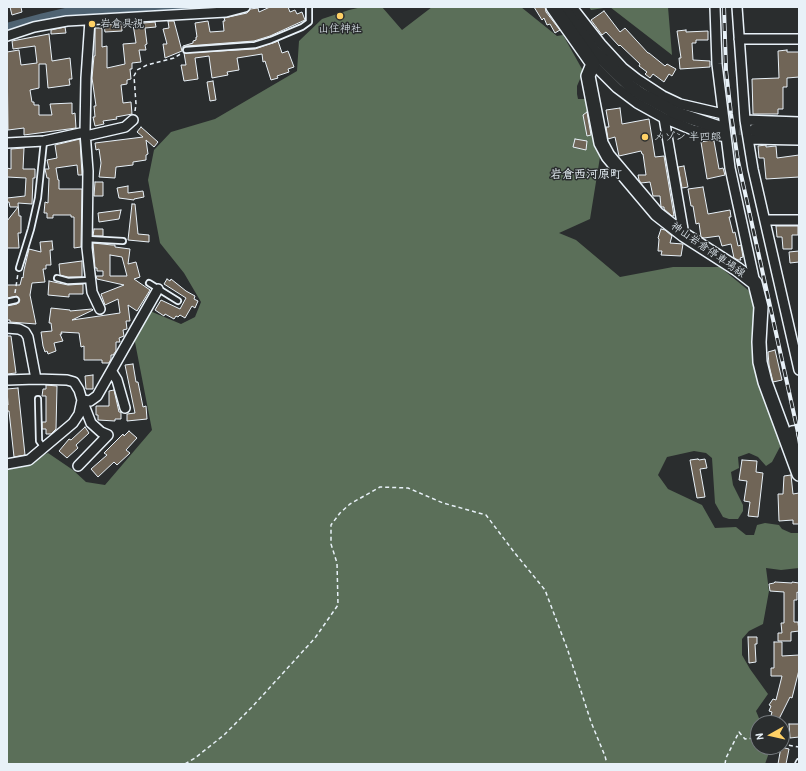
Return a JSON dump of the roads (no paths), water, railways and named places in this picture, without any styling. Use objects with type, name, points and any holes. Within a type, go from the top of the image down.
[{"type":"main road","points":[[553,7],[593,64]]},
{"type":"main road","name":"神山岩倉停車場線","points":[[593,64],[588,76],[602,143],[608,156],[657,214],[684,236],[737,269],[755,283],[761,307],[759,342],[760,362],[765,382],[794,457],[799,474]]},
{"type":"street","points":[[7,36],[34,26],[67,21],[184,13],[226,12],[245,7]]},
{"type":"street","points":[[562,7],[594,51],[630,86],[647,98],[676,113],[723,133]]},
{"type":"street","points":[[572,7],[601,44],[623,68],[637,79],[663,96],[680,104],[722,114]]},
{"type":"street","points":[[715,7],[717,64],[723,133],[755,283]]},
{"type":"street","points":[[737,7],[745,120],[752,135],[753,169],[799,370]]},
{"type":"street","points":[[90,20],[86,78],[85,134],[88,171],[87,239],[92,292],[100,309]]},
{"type":"street","points":[[739,39],[799,39]]},
{"type":"street","points":[[593,64],[618,88],[637,103],[664,118],[693,130],[723,133]]},
{"type":"street","points":[[664,118],[684,236]]},
{"type":"street","points":[[7,143],[44,141],[125,127],[133,120]]},
{"type":"street","points":[[745,120],[799,122]]},
{"type":"street","points":[[752,135],[799,130]]},
{"type":"street","points":[[752,135],[799,140]]},
{"type":"street","points":[[765,220],[799,220]]},
{"type":"street","points":[[82,400],[90,400],[97,396],[158,289]]},
{"type":"street","points":[[7,328],[19,329],[25,332],[28,337],[36,379]]},
{"type":"street","points":[[112,372],[117,380],[125,408]]},
{"type":"street","points":[[7,380],[36,379],[67,380],[74,382],[79,390],[91,423],[101,432],[108,435],[78,466]]},
{"type":"street","points":[[7,464],[29,460],[44,448],[73,423],[79,414],[82,400]]},
{"type":"street","points":[[794,457],[796,455],[796,450],[792,430],[799,429]]},
{"type":"lane","points":[[186,50],[255,45],[272,40],[302,28],[309,22],[309,7]]},
{"type":"lane","points":[[19,268],[31,229],[38,198],[44,141]]},
{"type":"lane","points":[[87,239],[123,241]]},
{"type":"lane","points":[[57,278],[68,281],[90,280]]},
{"type":"lane","points":[[149,283],[178,301]]},
{"type":"lane","points":[[7,302],[16,300]]},
{"type":"lane","points":[[38,399],[39,442],[44,448]]},
{"type":"waterway","points":[[7,30],[74,13],[206,7]]},
{"type":"tunnel","points":[[721,128],[755,130]]},
{"type":"railway","points":[[724,7],[726,70],[738,161],[799,437]]},
{"type":"place","name":"山住神社","points":[[340,16]]},
{"type":"place","name":"岩倉具視","points":[[92,24]]},
{"type":"place","name":"メゾン 半四郎","points":[[645,137]]},
{"type":"district","name":"岩倉西河原町","points":[[586,175]]}]
